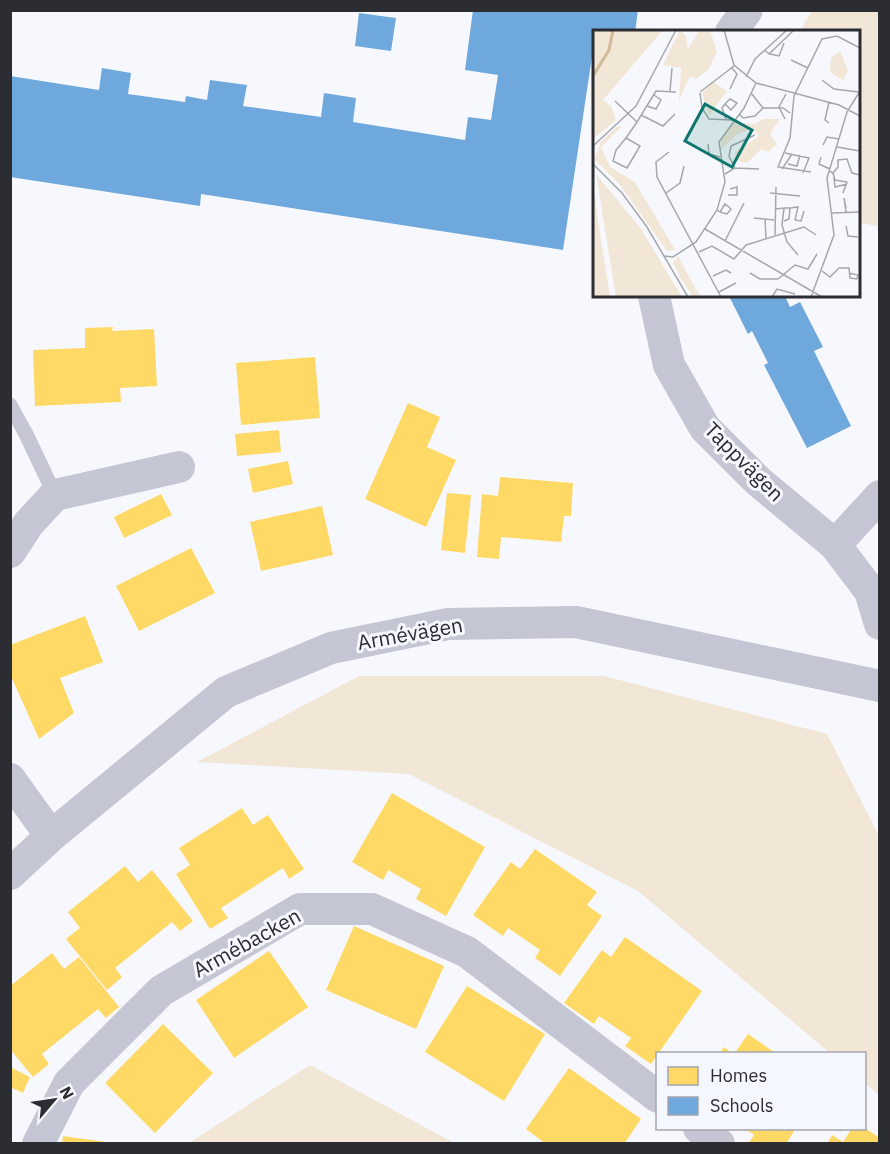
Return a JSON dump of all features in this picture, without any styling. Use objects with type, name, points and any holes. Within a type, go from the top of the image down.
[{"type":"street","points":[[732,30],[747,10]]},
{"type":"street","name":"Tappvägen","points":[[654,297],[669,365],[705,428],[758,481],[835,544],[870,591],[879,624]]},
{"type":"street","points":[[10,552],[29,523],[55,495],[179,467]]},
{"type":"street","points":[[835,544],[879,496]]},
{"type":"street","name":"Armévägen","points":[[10,874],[51,836],[226,692],[331,648],[448,624],[576,622],[879,686]]},
{"type":"street","points":[[10,779],[51,836]]},
{"type":"street","name":"Armébacken","points":[[38,1143],[69,1083],[161,991],[300,909],[372,909],[467,952],[656,1096]]},
{"type":"street","points":[[702,1130],[719,1143]]},
{"type":"lane","points":[[10,405],[55,495]]},
{"type":"shaded area","points":[[812,11],[879,11],[879,226],[860,223],[860,30],[801,30]]},
{"type":"shaded area","points":[[359,676],[604,676],[827,734],[879,836],[879,1095],[866,1084],[866,1052],[829,1052],[638,891],[409,774],[197,762]]},
{"type":"shaded area","points":[[310,1065],[454,1143],[189,1143]]},
{"type":"building: Homes","points":[[113,327],[112,331],[154,329],[157,386],[120,388],[121,402],[35,406],[33,350],[85,348],[85,328]]},
{"type":"building: Homes","points":[[315,357],[320,418],[241,425],[236,363]]},
{"type":"building: Homes","points":[[408,403],[440,417],[427,447],[456,460],[426,527],[365,499]]},
{"type":"building: Homes","points":[[279,430],[281,452],[237,456],[235,434]]},
{"type":"building: Homes","points":[[288,461],[293,484],[253,493],[248,469]]},
{"type":"building: Homes","points":[[500,477],[573,483],[571,516],[564,516],[561,542],[501,537],[499,559],[477,557],[482,494],[498,496]]},
{"type":"building: Homes","points":[[447,493],[471,495],[465,553],[441,550]]},
{"type":"building: Homes","points":[[161,494],[172,515],[124,538],[114,517]]},
{"type":"building: Homes","points":[[322,506],[333,555],[261,571],[250,522]]},
{"type":"building: Homes","points":[[191,548],[215,593],[139,631],[116,586]]},
{"type":"building: Homes","points":[[85,616],[103,662],[60,678],[74,713],[39,739],[10,674],[10,645]]},
{"type":"building: Homes","points":[[392,793],[485,847],[446,916],[416,899],[421,889],[388,870],[383,880],[352,862]]},
{"type":"building: Homes","points":[[242,808],[253,825],[268,815],[304,869],[289,879],[283,868],[221,908],[228,918],[210,929],[176,874],[190,865],[179,848]]},
{"type":"building: Homes","points":[[535,849],[597,892],[587,905],[602,916],[560,976],[535,958],[540,950],[508,928],[503,936],[473,915],[511,862],[520,869]]},
{"type":"building: Homes","points":[[125,866],[138,882],[152,870],[193,921],[180,931],[172,922],[115,968],[122,977],[107,990],[66,939],[80,928],[68,912]]},
{"type":"building: Homes","points":[[354,926],[444,966],[416,1029],[326,990]]},
{"type":"building: Homes","points":[[625,937],[702,991],[659,1052],[656,1052],[656,1057],[651,1064],[625,1046],[631,1038],[599,1016],[594,1024],[564,1003],[602,950],[611,957]]},
{"type":"building: Homes","points":[[269,951],[308,1007],[234,1058],[196,1000]]},
{"type":"building: Homes","points":[[52,953],[64,969],[79,957],[119,1007],[106,1018],[98,1009],[42,1054],[49,1064],[33,1077],[10,1049],[10,986]]},
{"type":"building: Homes","points":[[467,986],[545,1034],[504,1101],[425,1052]]},
{"type":"building: Homes","points":[[163,1024],[213,1073],[155,1133],[105,1083]]},
{"type":"building: Homes","points":[[748,1034],[774,1052],[735,1052]]},
{"type":"building: Homes","points":[[724,1047],[730,1052],[720,1052]]},
{"type":"building: Homes","points":[[10,1067],[30,1077],[23,1093],[10,1087]]},
{"type":"building: Homes","points":[[569,1068],[641,1119],[624,1144],[546,1144],[526,1129]]},
{"type":"building: Homes","points":[[866,1129],[880,1138],[880,1144],[827,1144],[832,1135],[843,1142],[851,1130]]},
{"type":"building: Homes","points":[[747,1130],[795,1130],[786,1144],[748,1144],[754,1135]]},
{"type":"building: Homes","points":[[63,1136],[106,1142],[106,1144],[62,1144]]},
{"type":"building: Schools","points":[[473,10],[638,10],[635,30],[593,30],[593,50],[563,250],[201,194],[200,206],[10,177],[10,76],[99,90],[102,68],[131,73],[128,94],[185,102],[186,96],[207,100],[210,80],[247,85],[243,106],[321,117],[324,93],[356,98],[353,122],[465,140],[468,117],[491,120],[498,75],[465,70]]},
{"type":"building: Schools","points":[[359,13],[396,18],[391,51],[355,46]]},
{"type":"building: Schools","points":[[730,297],[785,297],[790,307],[800,302],[823,347],[814,351],[851,426],[807,448],[764,365],[768,363],[752,331],[748,334]]}]
